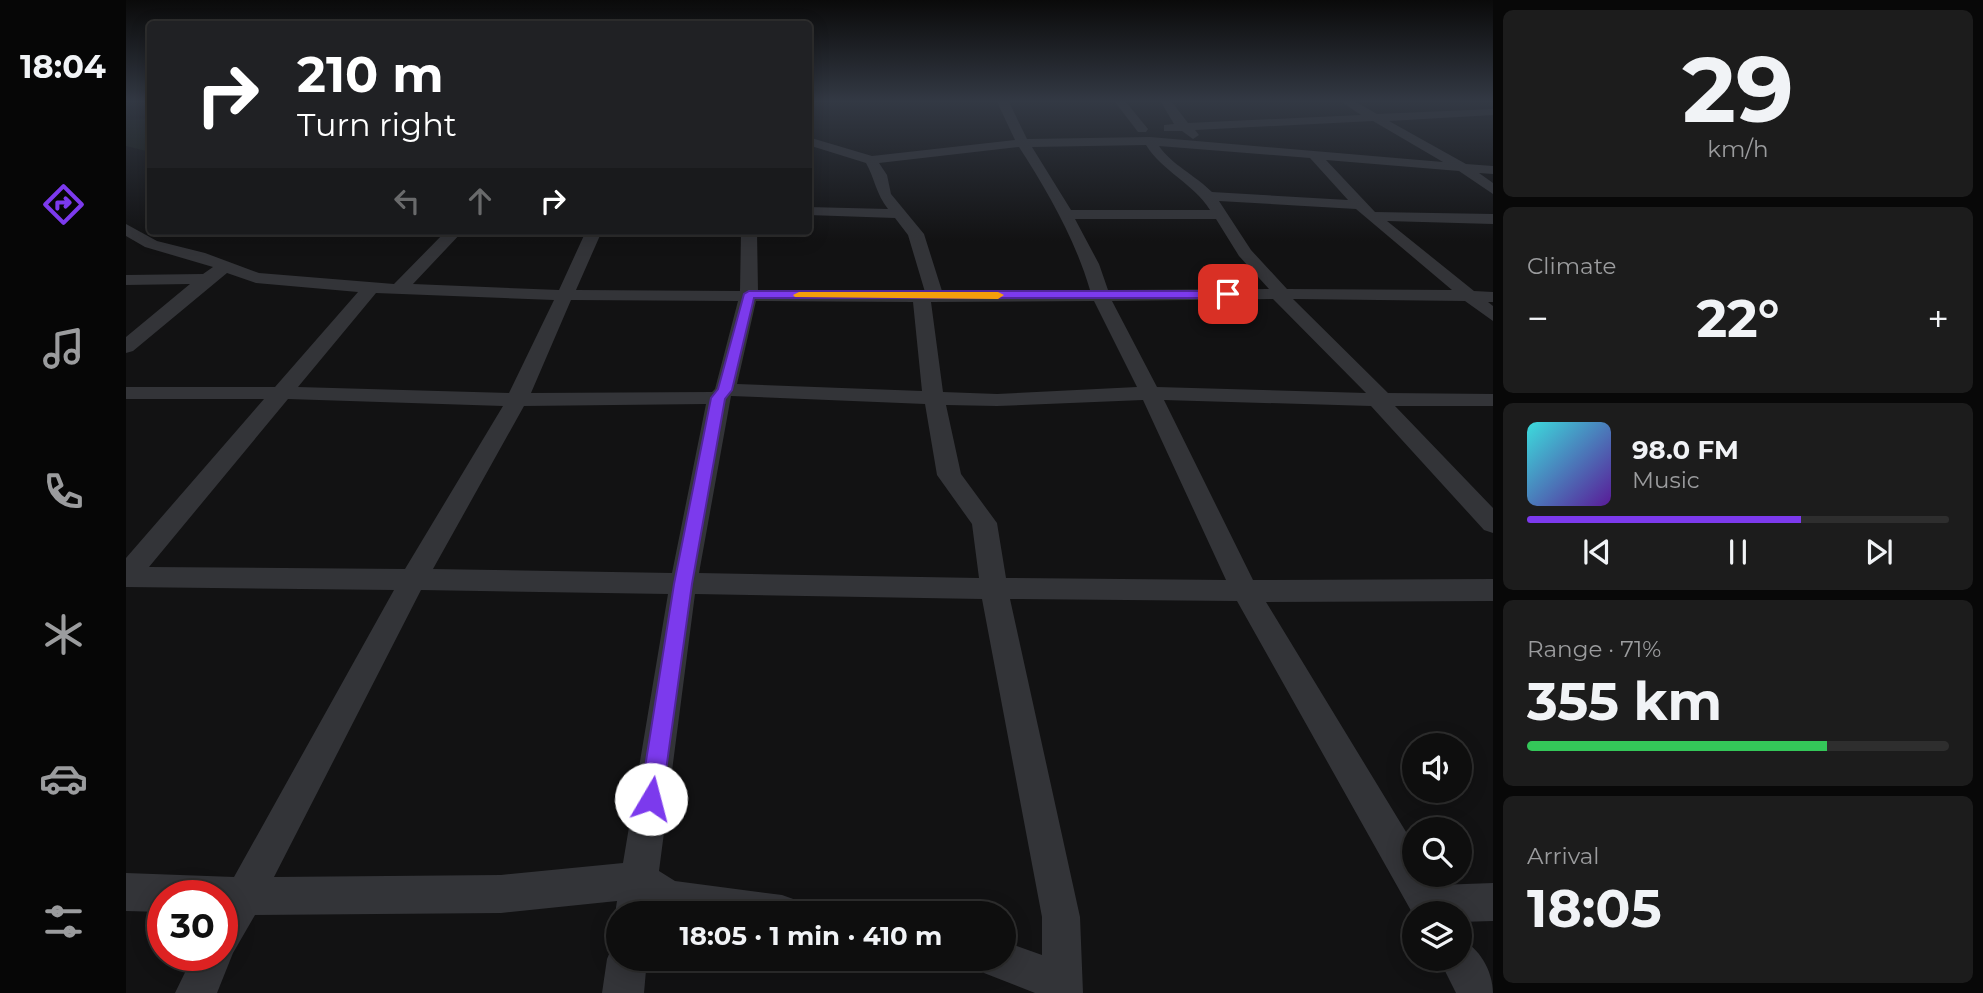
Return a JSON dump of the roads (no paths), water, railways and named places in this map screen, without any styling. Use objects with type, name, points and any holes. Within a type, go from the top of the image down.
[{"type":"street","points":[[833,148],[872,160],[976,148]]},
{"type":"street","points":[[1027,148],[1050,184],[1065,214],[1102,294],[1103,302],[1245,591],[1426,901]]},
{"type":"street","points":[[1153,148],[1162,160],[1192,180],[1208,196],[1245,253],[1278,288],[1278,295],[1377,391],[1377,400],[1493,524]]},
{"type":"street","points":[[1239,148],[1493,170]]},
{"type":"street","points":[[1278,148],[1282,153]]},
{"type":"street","points":[[1427,148],[1462,167],[1493,190]]},
{"type":"street","points":[[1315,156],[1366,210],[1493,315]]},
{"type":"street","points":[[872,160],[880,175],[884,195],[916,234],[929,296],[928,366],[949,475],[984,523],[994,588],[1061,917],[1061,987],[1016,967]]},
{"type":"street","points":[[1208,196],[1493,219]]},
{"type":"street","points":[[812,211],[898,214]]},
{"type":"street","points":[[1065,214],[1220,215]]},
{"type":"street","points":[[126,229],[151,244],[200,256],[256,278],[371,288],[563,295],[1102,294],[1493,297]]},
{"type":"street","points":[[399,289],[451,235]]},
{"type":"street","points":[[238,906],[414,578],[517,400],[592,235]]},
{"type":"street","points":[[636,897],[683,584],[721,394],[749,294],[749,235]]},
{"type":"street","points":[[126,347],[226,266]]},
{"type":"street","points":[[126,280],[207,279]]},
{"type":"street","points":[[126,577],[371,288]]},
{"type":"street","points":[[126,393],[284,393],[517,400],[721,394],[997,400],[1149,393],[1377,400],[1493,400]]},
{"type":"street","points":[[126,577],[414,578],[1245,591],[1493,590]]},
{"type":"street","points":[[126,892],[243,896],[501,894],[636,897],[676,901]]},
{"type":"street","points":[[1472,904],[1493,902]]},
{"type":"street","points":[[196,993],[207,971]]},
{"type":"street","points":[[622,993],[625,971]]},
{"type":"street","points":[[1466,971],[1478,993]]}]
